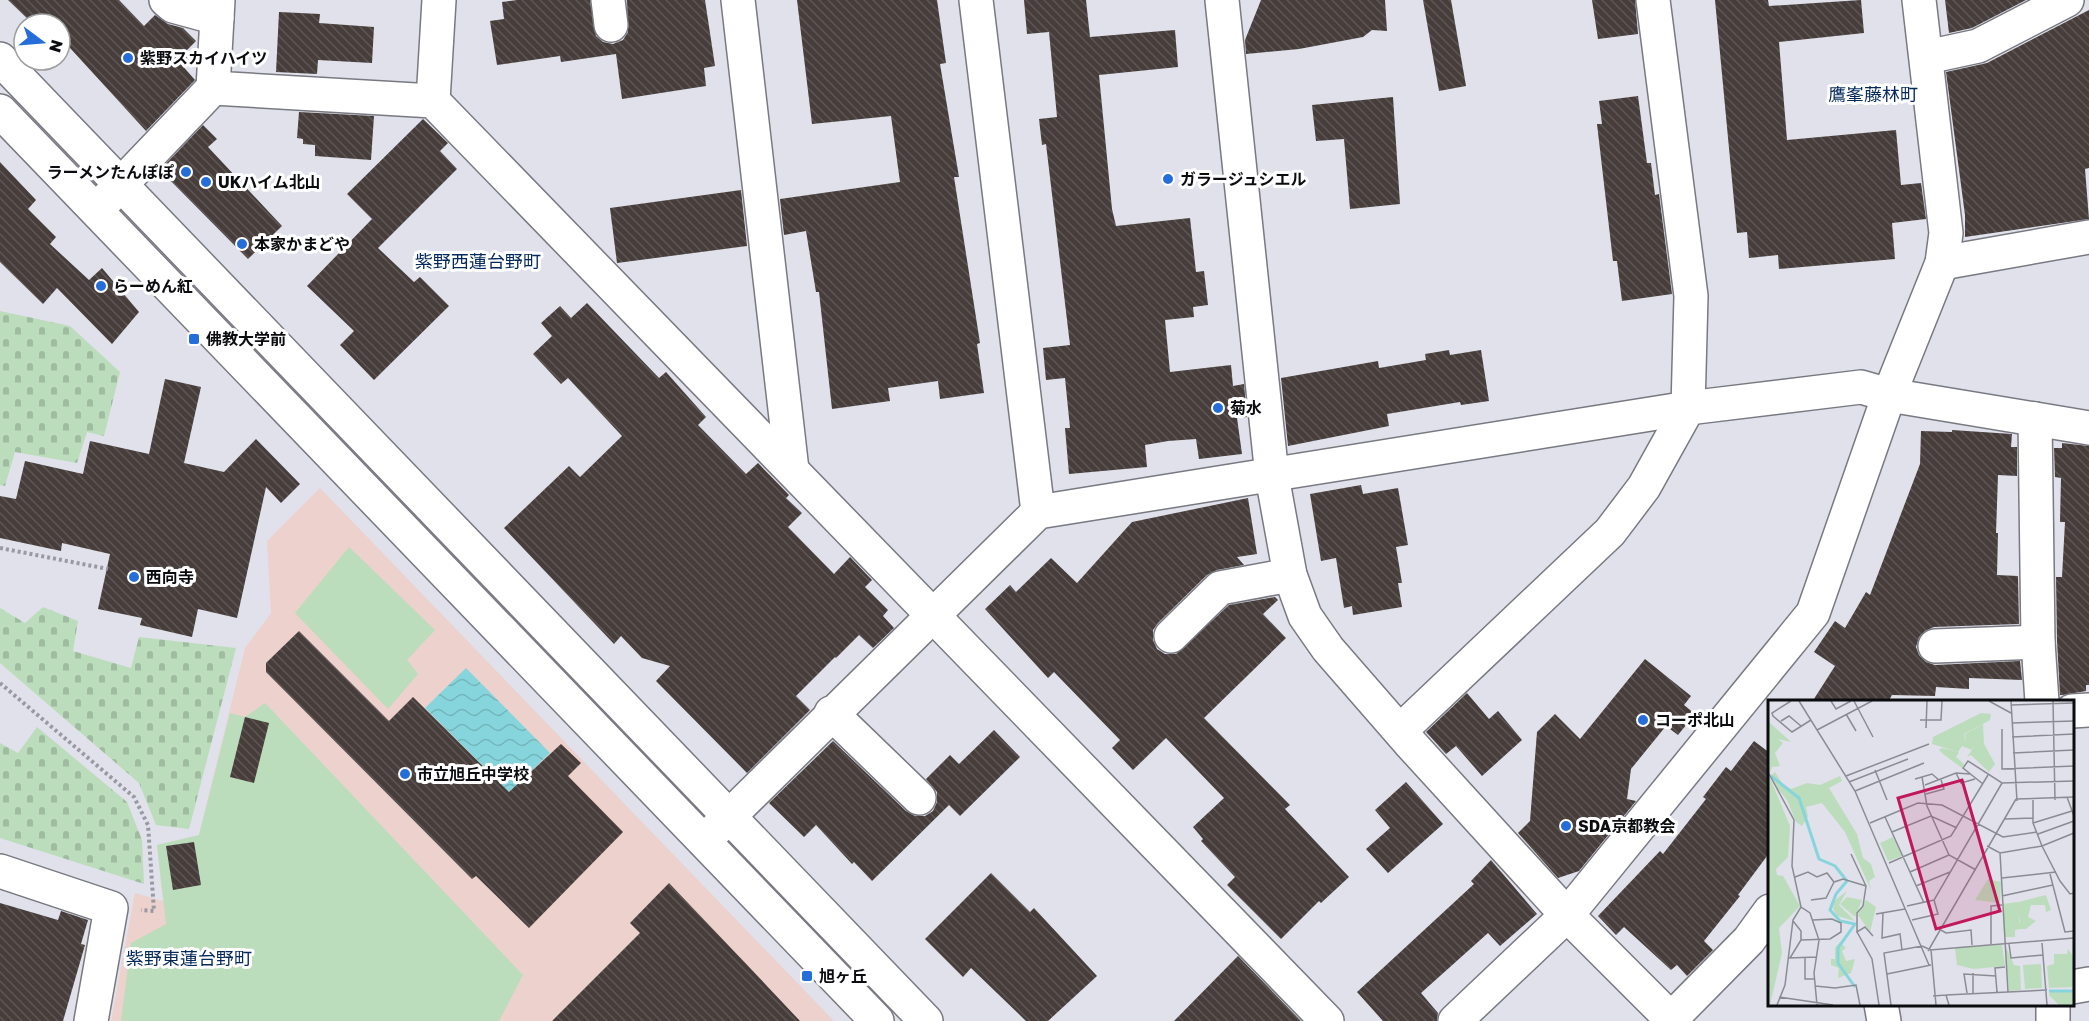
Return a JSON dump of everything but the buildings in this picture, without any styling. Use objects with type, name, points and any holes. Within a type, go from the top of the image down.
[{"type":"street","points":[[96,210],[213,88],[217,9],[173,6],[166,0]]},
{"type":"street","points":[[433,101],[439,0]]},
{"type":"street","points":[[738,0],[792,470]]},
{"type":"street","points":[[976,0],[1038,512]]},
{"type":"street","points":[[1222,0],[1272,476],[1290,575],[1305,616],[1328,650],[1400,731],[1567,915],[1671,1020],[1749,940],[1768,914]]},
{"type":"street","points":[[1400,731],[1610,532],[1644,487],[1688,408],[1691,296],[1653,0]]},
{"type":"street","points":[[1455,1021],[1567,915],[1813,614],[1889,395],[1942,263],[1946,233],[1919,0]]},
{"type":"street","points":[[1926,57],[1978,46],[2067,0]]},
{"type":"street","points":[[0,59],[926,1021]]},
{"type":"street","points":[[213,88],[433,101],[1327,1021]]},
{"type":"street","points":[[0,111],[877,1021]]},
{"type":"street","points":[[1942,263],[2089,237]]},
{"type":"street","points":[[704,841],[831,713],[934,616],[1038,512],[1688,408],[1861,387],[1889,395],[2089,428]]},
{"type":"street","points":[[2035,419],[2038,642],[2042,700]]},
{"type":"street","points":[[360,484],[386,459]]},
{"type":"street","points":[[1172,636],[1220,588],[1290,575]]},
{"type":"street","points":[[1935,646],[2038,642]]},
{"type":"street","points":[[2074,711],[2089,710]]},
{"type":"street","points":[[831,713],[919,798]]},
{"type":"street","points":[[0,871],[111,908],[91,1021]]},
{"type":"street","points":[[2074,987],[2089,984]]},
{"type":"street","points":[[1881,1006],[1884,1021]]},
{"type":"path","points":[[0,548],[108,569]]},
{"type":"path","points":[[0,684],[134,796],[144,816],[148,825],[154,911],[111,908]]},
{"type":"shaded area","name":"市立旭丘中学校","points":[[320,488],[834,1021],[111,1021],[135,893],[163,901],[157,845],[199,835],[245,648],[271,613],[267,541]]},
{"type":"green space","points":[[0,311],[70,326],[120,372],[104,436],[87,432],[77,463],[15,452],[5,486],[0,485]]},
{"type":"green space","points":[[349,547],[435,630],[407,660],[418,674],[388,709],[295,613]]},
{"type":"green space","points":[[43,607],[78,621],[73,651],[131,668],[139,637],[236,648],[189,829],[156,825],[139,783],[0,663],[0,608],[25,623]]},
{"type":"green space","points":[[265,703],[523,975],[499,1021],[121,1021],[131,943],[166,924],[157,845],[199,835],[230,713],[245,717]]},
{"type":"green space","points":[[37,727],[127,802],[142,840],[144,884],[0,838],[0,743],[18,753]]},
{"type":"water","points":[[466,668],[550,753],[509,792],[425,708]]},
{"type":"place","name":"紫野スカイハイツ","points":[[128,58]]},
{"type":"place","name":"ラーメンたんぽぽ","points":[[186,172]]},
{"type":"place","name":"ガラージュシエル","points":[[1168,179]]},
{"type":"place","name":"UKハイム北山","points":[[206,182]]},
{"type":"place","name":"本家かまどや","points":[[242,244]]},
{"type":"place","name":"らーめん紅","points":[[101,286]]},
{"type":"place","name":"佛教大学前","points":[[194,339]]},
{"type":"place","name":"菊水","points":[[1218,408]]},
{"type":"place","name":"西向寺","points":[[134,577]]},
{"type":"place","name":"コーポ北山","points":[[1643,720]]},
{"type":"place","name":"市立旭丘中学校","points":[[405,774]]},
{"type":"place","name":"SDA京都教会","points":[[1566,826]]},
{"type":"place","name":"旭ヶ丘","points":[[807,976]]},
{"type":"district","name":"鷹峯藤林町","points":[[1873,95]]},
{"type":"district","name":"紫野西蓮台野町","points":[[478,262]]},
{"type":"district","name":"紫野東蓮台野町","points":[[189,959]]}]
